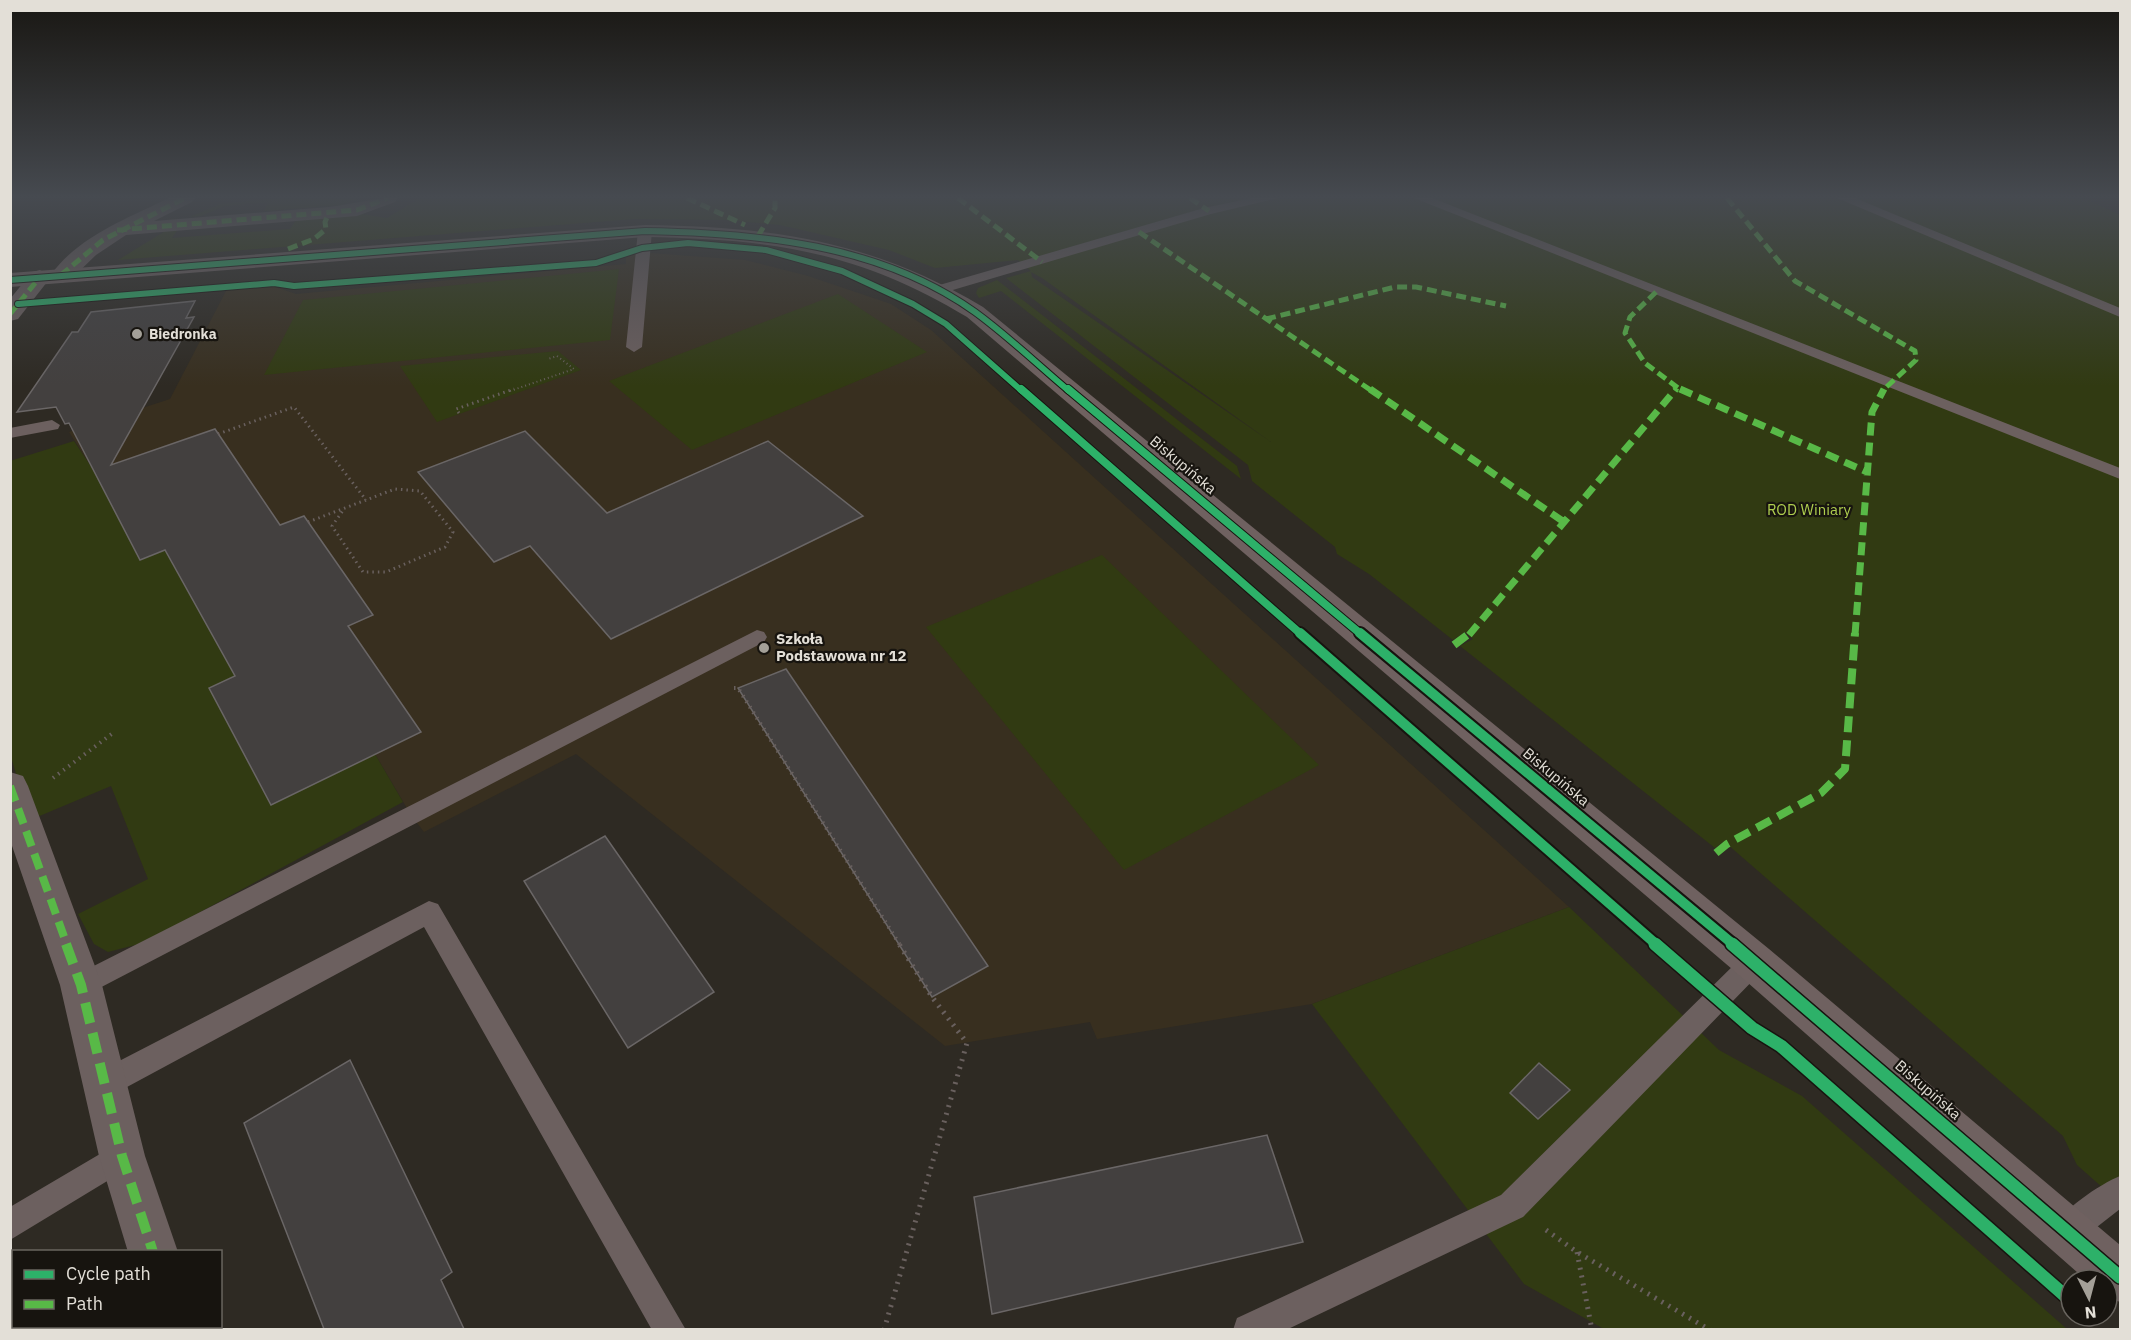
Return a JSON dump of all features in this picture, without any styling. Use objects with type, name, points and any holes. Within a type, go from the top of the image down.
[{"type":"street","points":[[10,314],[37,278],[68,261]]},
{"type":"street","name":"Biskupińska","points":[[37,278],[263,261]]},
{"type":"street","name":"Biskupińska","points":[[869,261],[941,289],[975,312],[1754,962],[2121,1277]]},
{"type":"street","points":[[31,783],[122,1156],[153,1250]]},
{"type":"lane","points":[[634,347],[642,261]]},
{"type":"lane","points":[[941,289],[1039,261]]},
{"type":"lane","points":[[1579,261],[2121,474]]},
{"type":"lane","points":[[1994,261],[2121,313]]},
{"type":"lane","points":[[10,433],[52,425]]},
{"type":"lane","points":[[81,985],[757,637]]},
{"type":"lane","points":[[104,1084],[429,912],[670,1329]]},
{"type":"lane","points":[[1248,1329],[1512,1206],[1754,962]]},
{"type":"lane","points":[[10,1225],[122,1156]]},
{"type":"lane","points":[[2068,1230],[2121,1191]]},
{"type":"path","points":[[459,413],[456,409],[574,369],[557,356],[548,359]]},
{"type":"path","points":[[218,434],[294,407],[366,500]]},
{"type":"path","points":[[308,522],[395,489],[420,491],[453,532],[445,547],[386,572],[363,572],[332,526],[344,509]]},
{"type":"path","points":[[730,687],[738,688],[932,997],[967,1043],[884,1329]]},
{"type":"path","points":[[31,783],[113,733]]},
{"type":"path","points":[[1512,1206],[1576,1252],[1710,1329]]},
{"type":"path","points":[[1576,1252],[1592,1329]]},
{"type":"shaded area","name":"Szkoła Podstawowa nr 12","points":[[626,261],[747,261],[808,276],[891,304],[931,330],[1569,907],[1312,1004],[1097,1039],[1090,1022],[945,1046],[576,754],[424,832],[411,815],[375,754],[271,805],[209,688],[255,667],[222,652],[174,567],[186,542],[140,560],[94,471],[69,432],[170,399],[227,289],[269,285],[296,294],[626,264]]},
{"type":"green space","name":"ROD Winiary","points":[[916,261],[1012,261],[935,268]]},
{"type":"green space","name":"ROD Winiary","points":[[1019,261],[2120,261],[2120,1203],[2077,1165],[2063,1136],[1727,844],[1723,842],[1715,848],[1460,646],[1473,639],[1465,632],[1453,640],[1369,574],[1337,554],[1335,547],[1252,481],[1248,465],[1006,278],[1031,271]],"holes":[[[1031,272],[1042,278],[1271,442],[1032,277]]]},
{"type":"green space","points":[[619,269],[610,340],[264,375],[303,300]]},
{"type":"green space","points":[[997,280],[1237,466],[1241,479],[1001,291],[979,298],[976,293],[978,288]]},
{"type":"green space","points":[[838,294],[927,352],[692,450],[609,381]]},
{"type":"green space","points":[[558,351],[581,370],[437,422],[400,366]]},
{"type":"green space","points":[[74,441],[94,471],[140,560],[187,542],[175,568],[222,652],[256,667],[209,688],[271,805],[375,754],[403,802],[143,943],[108,952],[94,944],[78,914],[148,879],[111,786],[30,820],[11,757],[10,461]]},
{"type":"green space","points":[[1102,555],[1319,765],[1124,870],[926,627]]},
{"type":"green space","points":[[1569,907],[1719,1050],[1802,1096],[2059,1322],[2059,1328],[2067,1329],[1604,1329],[1524,1284],[1312,1004]]},
{"type":"building","points":[[195,301],[186,318],[194,317],[111,465],[215,429],[280,525],[304,516],[373,615],[348,626],[421,732],[271,805],[209,688],[235,676],[165,550],[140,560],[69,423],[65,424],[56,407],[17,412],[72,332],[78,332],[91,312]]},
{"type":"building","points":[[525,431],[607,513],[768,441],[863,516],[611,639],[530,546],[494,562],[418,472]]},
{"type":"building","points":[[786,669],[988,966],[932,997],[738,688]]},
{"type":"building","points":[[605,836],[714,992],[628,1048],[524,881]]},
{"type":"building","points":[[350,1060],[452,1272],[441,1280],[464,1329],[324,1329],[244,1123]]},
{"type":"building","points":[[1539,1063],[1570,1090],[1538,1119],[1510,1093]]},
{"type":"building","points":[[1267,1135],[1303,1242],[992,1314],[974,1197]]},
{"type":"marked path","points":[[61,275],[76,261]]},
{"type":"marked path","points":[[1181,261],[1564,522]]},
{"type":"marked path","points":[[1716,853],[1727,844],[1821,793],[1845,769],[1872,412],[1881,392],[1916,360],[1915,351],[1902,341],[1795,281],[1778,261]]},
{"type":"marked path","points":[[10,314],[40,277]]},
{"type":"marked path","points":[[1266,319],[1395,287],[1416,287],[1506,306]]},
{"type":"marked path","points":[[1656,292],[1630,317],[1625,333],[1638,355],[1652,371],[1692,396],[1867,472]]},
{"type":"marked path","points":[[1454,645],[1469,635],[1677,388]]},
{"type":"marked path","points":[[10,786],[81,985],[122,1156],[152,1250]]},
{"type":"cycle path","points":[[10,280],[262,261]]},
{"type":"cycle path","points":[[18,304],[274,283],[294,286],[596,263],[603,261]]},
{"type":"cycle path","points":[[811,261],[878,286],[946,324],[1718,999],[1752,1028],[1781,1046],[2059,1290]]},
{"type":"cycle path","points":[[868,261],[937,289],[975,312],[1754,962],[2120,1277]]},
{"type":"place","name":"Biedronka","points":[[137,334]]},
{"type":"place","name":"Szkoła Podstawowa nr 12","points":[[764,648]]}]
